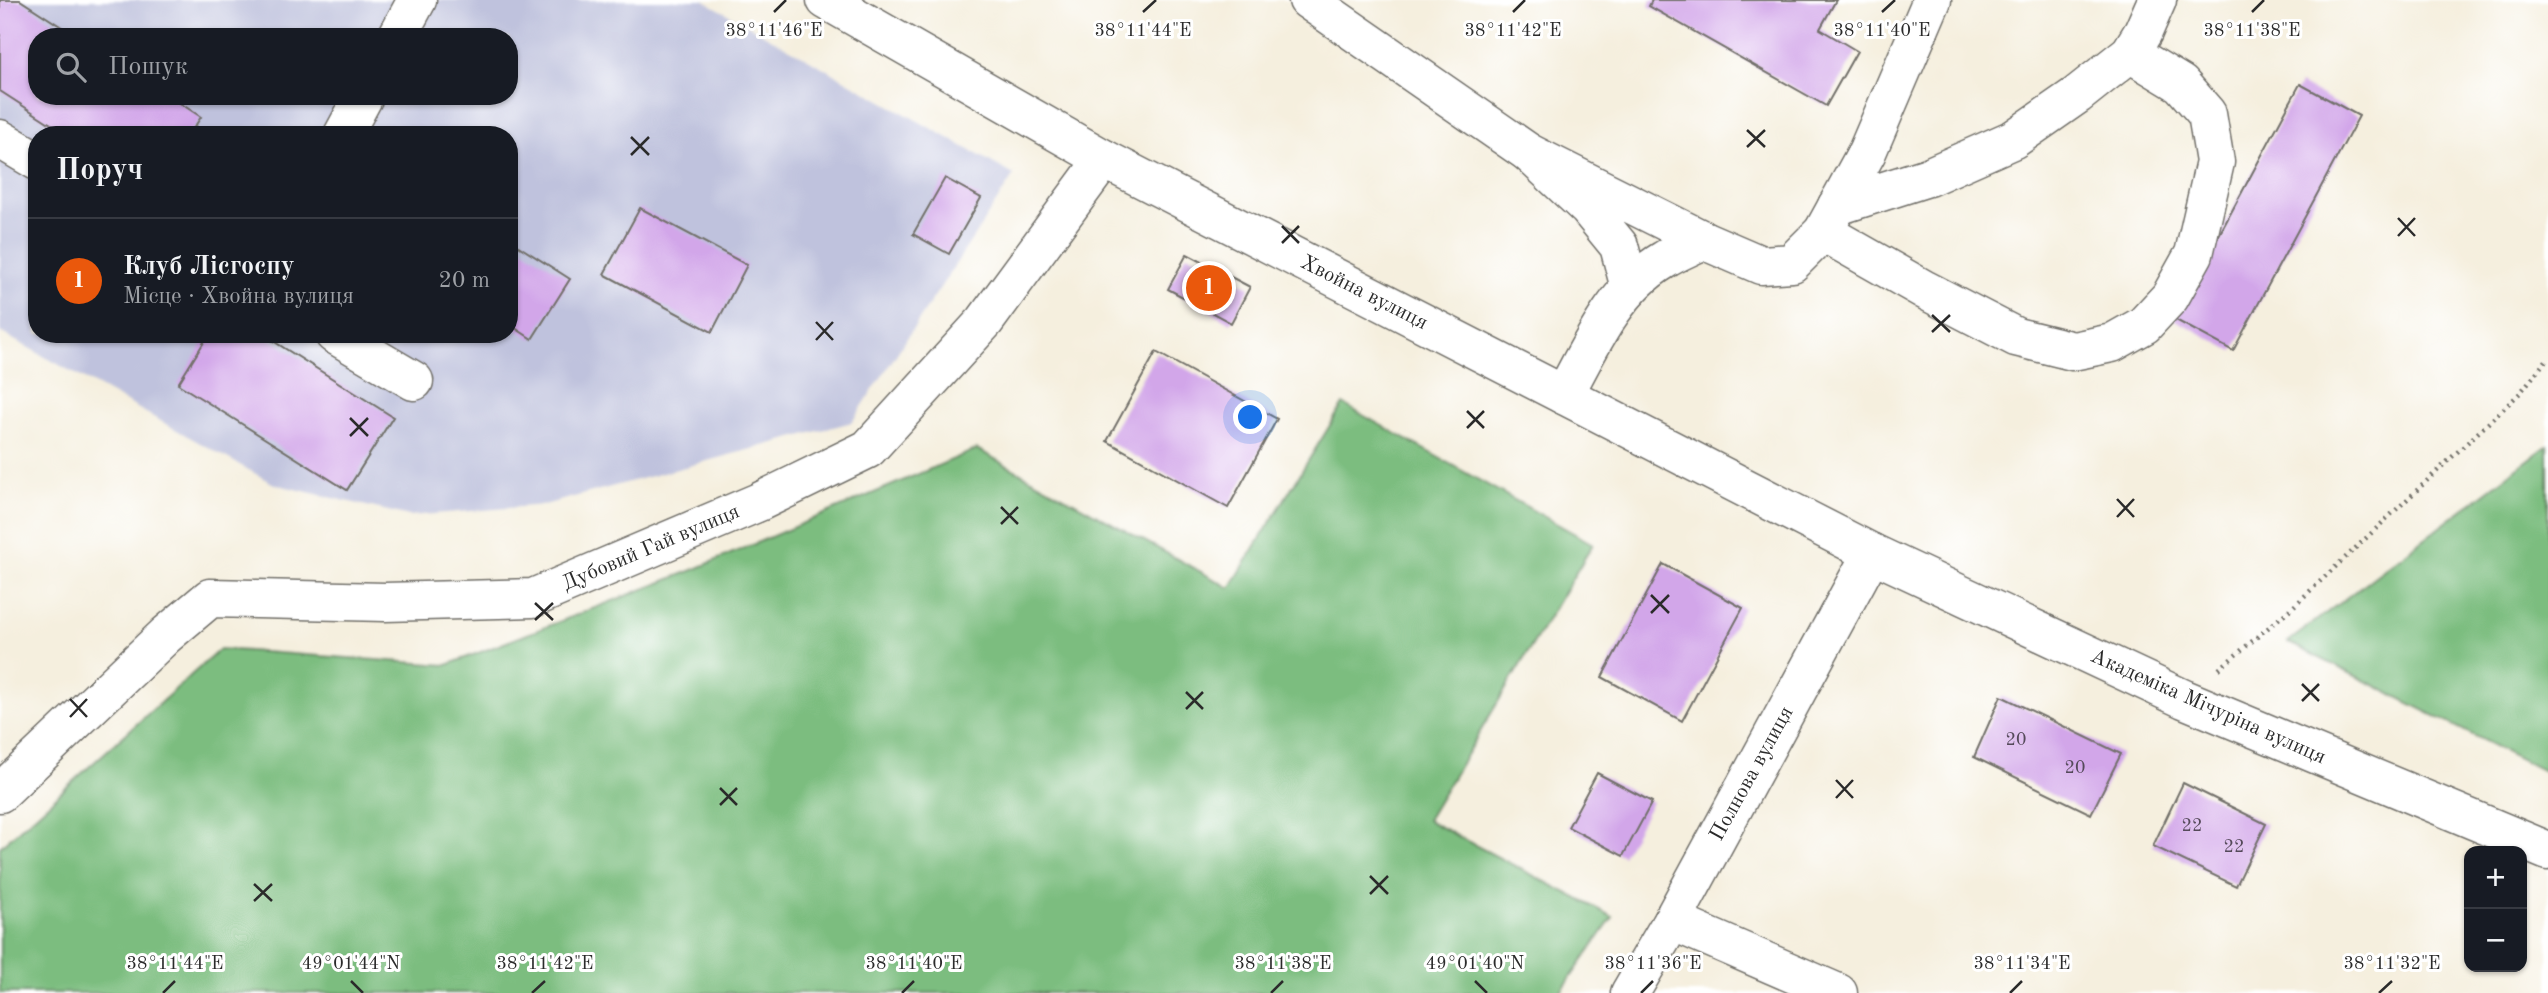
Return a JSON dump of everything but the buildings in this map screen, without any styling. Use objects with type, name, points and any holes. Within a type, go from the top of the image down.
[{"type":"street","points":[[402,28],[417,0]]},
{"type":"street","name":"Хвойна вулиця","points":[[825,0],[1104,159],[1872,553]]},
{"type":"street","points":[[1308,0],[1528,153],[1588,208],[1619,246],[1630,288]]},
{"type":"street","points":[[1528,153],[1703,240],[1761,265],[1792,263],[1830,219],[1867,152],[1932,0]]},
{"type":"street","points":[[1830,219],[2014,139],[2077,95],[2130,53],[2157,0]]},
{"type":"street","points":[[1830,219],[1925,290],[2016,337],[2073,351],[2112,343],[2123,337],[2144,325],[2170,297],[2194,254],[2216,162],[2207,114],[2181,84],[2130,53]]},
{"type":"street","points":[[348,126],[359,105]]},
{"type":"street","points":[[0,139],[28,156]]},
{"type":"street","name":"Дубовий Гай вулиця","points":[[0,793],[166,635],[210,598],[385,602],[533,598],[759,502],[868,449],[985,321],[1104,159]]},
{"type":"street","points":[[1563,395],[1601,328],[1630,288],[1662,260],[1703,240]]},
{"type":"street","points":[[349,343],[414,381]]},
{"type":"street","name":"Академіка Мічуріна вулиця","points":[[1872,553],[2184,699],[2548,851]]},
{"type":"street","name":"Полнова вулиця","points":[[1630,993],[1672,921],[1872,553]]},
{"type":"street","points":[[1672,921],[1838,993]]},
{"type":"path","points":[[2184,699],[2294,606],[2520,393],[2548,358]]},
{"type":"shaded area","points":[[0,0],[703,0],[1014,175],[852,422],[544,505],[409,516],[274,484],[0,332]]},
{"type":"green space","points":[[1343,404],[1593,544],[1427,820],[1613,917],[1560,993],[0,993],[0,847],[220,649],[447,665],[693,570],[977,449],[1230,588]]},
{"type":"green space","points":[[2548,445],[2548,773],[2288,642]]},
{"type":"place","name":"Клуб Лісгоспу","points":[[1209,288]]}]
